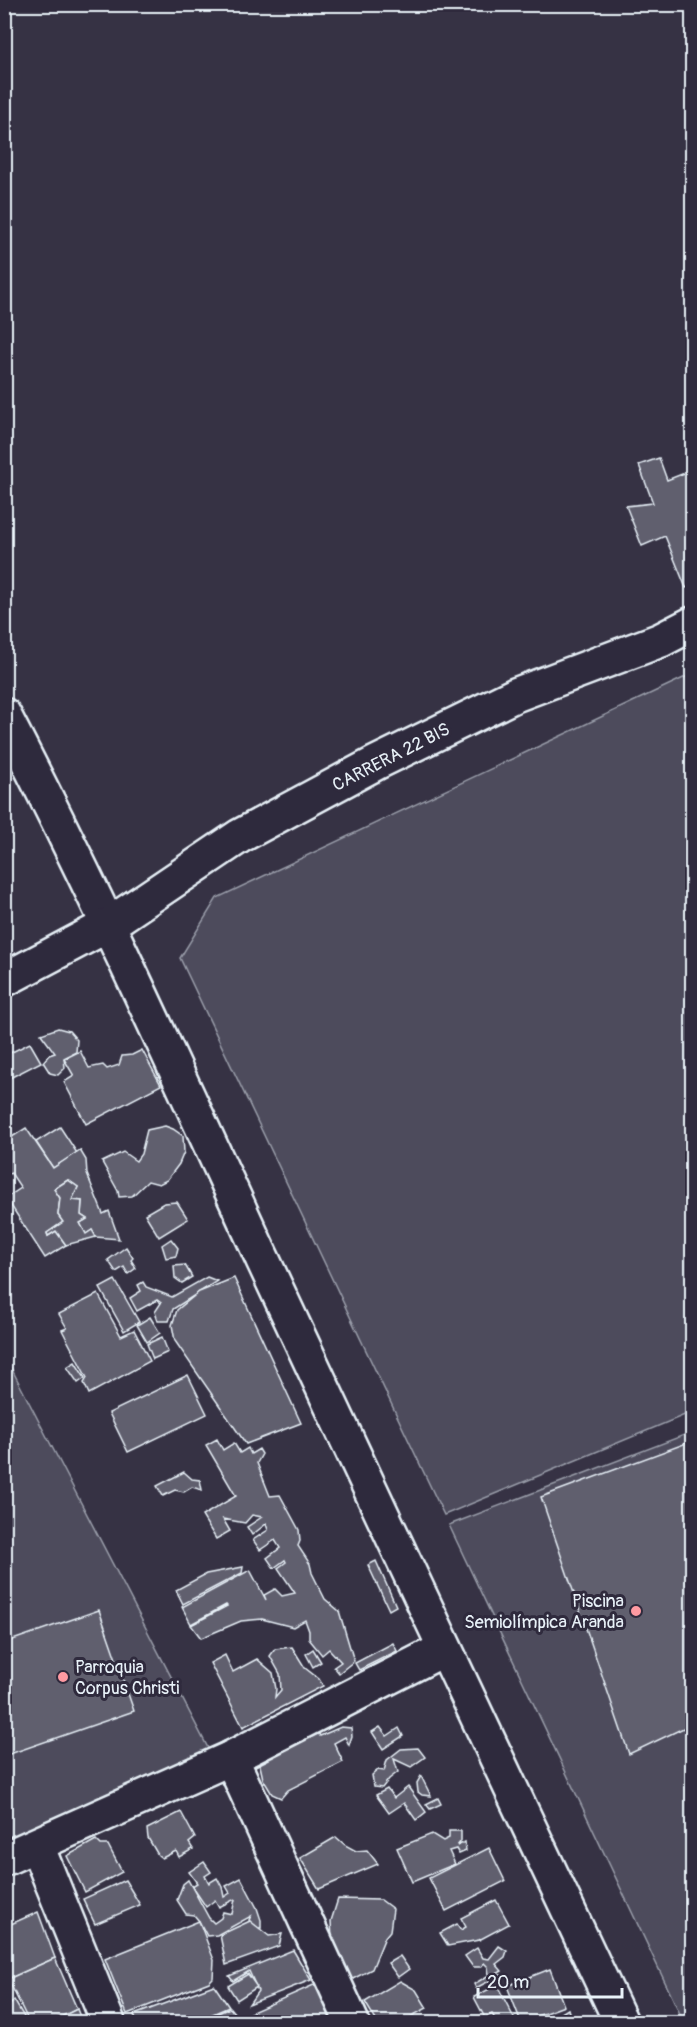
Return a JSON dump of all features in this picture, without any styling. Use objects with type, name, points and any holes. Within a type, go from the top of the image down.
[{"type":"street","name":"CARRERA 22 BIS","points":[[4,980],[108,926],[240,836],[376,763],[515,695],[660,640],[693,624]]},
{"type":"street","points":[[4,715],[44,792],[108,926],[444,1649],[621,2022]]},
{"type":"street","points":[[4,1859],[231,1758],[444,1649]]},
{"type":"street","points":[[231,1758],[352,2022]]},
{"type":"street","points":[[37,1846],[108,2022]]},
{"type":"shaded area","points":[[692,674],[692,1412],[444,1515],[180,958],[217,898]]},
{"type":"shaded area","points":[[5,1356],[210,1752],[4,1840]]},
{"type":"shaded area","points":[[692,1432],[692,2004],[682,2018],[449,1525]]},
{"type":"building","points":[[659,458],[667,480],[692,470],[692,585],[686,588],[665,536],[642,546],[626,506],[653,503],[639,465]]},
{"type":"building","points":[[58,1028],[69,1031],[77,1040],[76,1052],[64,1058],[65,1068],[58,1075],[50,1073],[43,1062],[49,1055],[55,1053],[41,1034]]},
{"type":"building","points":[[30,1043],[41,1062],[4,1081],[4,1056]]},
{"type":"building","points":[[142,1050],[161,1085],[86,1124],[64,1082],[74,1076],[64,1059],[80,1051],[89,1068],[103,1065],[107,1069],[119,1065],[122,1056],[132,1055]]},
{"type":"building","points":[[165,1126],[183,1136],[184,1152],[179,1164],[167,1180],[159,1184],[148,1181],[132,1196],[119,1197],[102,1162],[123,1152],[136,1161],[141,1154],[147,1130]]},
{"type":"building","points":[[60,1127],[77,1153],[53,1168],[36,1142]]},
{"type":"building","points":[[26,1128],[53,1168],[80,1150],[86,1160],[87,1174],[103,1214],[109,1211],[119,1239],[96,1237],[92,1230],[86,1234],[80,1223],[87,1219],[81,1215],[82,1201],[72,1200],[78,1187],[68,1180],[54,1189],[60,1198],[58,1215],[63,1222],[47,1233],[48,1236],[56,1231],[66,1245],[45,1258],[6,1198],[21,1188],[11,1173],[4,1177],[4,1142]]},
{"type":"building","points":[[68,1180],[78,1187],[72,1200],[82,1201],[81,1215],[87,1219],[80,1223],[86,1234],[92,1230],[96,1237],[66,1245],[56,1231],[48,1236],[47,1233],[63,1222],[58,1215],[60,1198],[54,1189]]},
{"type":"building","points":[[177,1202],[188,1219],[159,1237],[145,1214],[164,1203]]},
{"type":"building","points":[[171,1239],[178,1248],[176,1256],[166,1258],[162,1245]]},
{"type":"building","points":[[126,1247],[136,1268],[128,1274],[124,1267],[116,1272],[108,1260]]},
{"type":"building","points":[[185,1265],[192,1277],[182,1283],[175,1278],[174,1266]]},
{"type":"building","points":[[207,1277],[217,1281],[173,1309],[169,1321],[158,1321],[155,1312],[161,1303],[157,1300],[137,1311],[130,1298],[141,1291],[138,1285],[143,1282],[146,1287],[172,1297]]},
{"type":"building","points":[[234,1278],[301,1423],[246,1444],[175,1341],[172,1325],[177,1310],[199,1292]]},
{"type":"building","points":[[115,1280],[139,1322],[124,1331],[100,1288]]},
{"type":"building","points":[[98,1294],[121,1336],[134,1330],[150,1361],[89,1394],[84,1383],[87,1378],[62,1330],[67,1328],[59,1314]]},
{"type":"building","points":[[150,1317],[160,1333],[147,1342],[137,1325]]},
{"type":"building","points":[[162,1337],[168,1352],[153,1359],[147,1344]]},
{"type":"building","points":[[75,1362],[85,1378],[78,1383],[67,1367]]},
{"type":"building","points":[[188,1375],[207,1414],[128,1452],[109,1413]]},
{"type":"building","points":[[217,1439],[223,1450],[234,1443],[240,1453],[248,1448],[251,1454],[259,1449],[262,1454],[257,1463],[270,1496],[280,1495],[299,1530],[298,1546],[310,1564],[325,1599],[339,1611],[354,1661],[339,1673],[334,1667],[341,1662],[329,1649],[322,1655],[309,1639],[305,1620],[293,1627],[262,1619],[241,1621],[201,1638],[191,1625],[227,1606],[191,1624],[182,1607],[250,1570],[266,1600],[264,1595],[275,1589],[282,1596],[295,1593],[278,1568],[286,1562],[285,1560],[274,1568],[267,1558],[280,1548],[275,1540],[260,1550],[253,1540],[268,1530],[266,1524],[252,1535],[247,1527],[262,1517],[252,1515],[245,1523],[223,1519],[230,1531],[216,1539],[202,1516],[236,1496],[206,1445]]},
{"type":"building","name":"Piscina Semiolímpica Aranda","points":[[692,1441],[692,1724],[629,1754],[541,1497]]},
{"type":"building","points":[[184,1472],[192,1479],[200,1480],[202,1490],[192,1487],[184,1492],[175,1490],[163,1496],[157,1486]]},
{"type":"building","points":[[376,1561],[396,1606],[389,1610],[368,1565]]},
{"type":"building","points":[[243,1567],[242,1573],[183,1604],[176,1590],[206,1574]]},
{"type":"building","name":"Parroquia Corpus Christi","points":[[99,1610],[134,1711],[4,1756],[4,1643]]},
{"type":"building","points":[[393,1643],[397,1651],[359,1670],[355,1663]]},
{"type":"building","points":[[292,1647],[305,1668],[319,1679],[323,1686],[243,1727],[210,1663],[225,1655],[233,1672],[257,1659],[273,1673],[275,1697],[281,1690],[280,1674],[270,1656],[275,1649]]},
{"type":"building","points":[[313,1649],[321,1662],[313,1667],[306,1654]]},
{"type":"building","points":[[341,1727],[351,1728],[352,1736],[349,1745],[345,1737],[334,1743],[343,1762],[288,1790],[281,1798],[272,1794],[263,1779],[259,1761],[315,1728],[320,1736]]},
{"type":"building","points":[[380,1727],[387,1736],[399,1728],[403,1736],[383,1749],[372,1732]]},
{"type":"building","points":[[418,1748],[425,1757],[411,1767],[394,1759],[398,1772],[382,1788],[374,1787],[372,1775],[378,1770],[384,1771],[387,1760],[401,1749]]},
{"type":"building","points":[[421,1776],[431,1796],[418,1792],[417,1783]]},
{"type":"building","points":[[408,1787],[426,1812],[416,1820],[404,1803],[389,1813],[376,1795],[387,1789],[394,1798]]},
{"type":"building","points":[[438,1798],[441,1804],[430,1809],[426,1804]]},
{"type":"building","points":[[181,1812],[195,1838],[189,1843],[193,1849],[179,1857],[176,1851],[162,1858],[148,1838],[147,1829]]},
{"type":"building","points":[[449,1831],[461,1831],[461,1841],[457,1846],[465,1842],[466,1851],[459,1854],[456,1849],[449,1851],[455,1864],[412,1882],[397,1848],[432,1834],[443,1841],[449,1838]]},
{"type":"building","points":[[336,1837],[356,1851],[367,1850],[378,1864],[319,1889],[300,1858]]},
{"type":"building","points":[[96,1840],[101,1845],[108,1845],[122,1872],[85,1892],[67,1856]]},
{"type":"building","points":[[489,1848],[505,1881],[446,1911],[429,1878]]},
{"type":"building","points":[[204,1862],[211,1872],[205,1876],[209,1883],[217,1878],[224,1897],[230,1893],[226,1886],[241,1878],[257,1908],[261,1928],[253,1928],[249,1920],[251,1916],[217,1935],[207,1936],[194,1915],[186,1914],[177,1900],[183,1884],[188,1880],[214,1923],[221,1918],[223,1912],[232,1914],[235,1899],[219,1907],[215,1900],[206,1907],[192,1886],[197,1883],[189,1872]]},
{"type":"building","points":[[125,1880],[140,1905],[95,1924],[83,1899]]},
{"type":"building","points":[[338,1899],[381,1900],[393,1909],[390,1931],[385,1937],[372,1969],[349,1981],[332,1939],[331,1921]]},
{"type":"building","points":[[496,1900],[509,1924],[479,1940],[448,1946],[440,1933],[457,1924],[461,1930],[466,1927],[461,1918]]},
{"type":"building","points":[[38,1912],[55,1958],[8,1979],[4,1974],[4,1927]]},
{"type":"building","points":[[199,1921],[214,1960],[213,1978],[209,1982],[127,2014],[105,1959]]},
{"type":"building","points":[[250,1921],[269,1936],[282,1934],[279,1946],[226,1965],[220,1935]]},
{"type":"building","points":[[499,1946],[507,1951],[505,1957],[496,1964],[502,1971],[495,1975],[501,1975],[503,1978],[494,1983],[491,1980],[476,1988],[474,1984],[489,1975],[488,1967],[484,1963],[481,1967],[473,1967],[465,1956],[477,1948],[483,1958],[489,1959]]},
{"type":"building","points":[[293,1950],[311,1980],[249,2004],[258,1991],[249,1971],[233,1981],[229,1976]]},
{"type":"building","points":[[400,1956],[409,1969],[398,1977],[388,1963]]},
{"type":"building","points":[[55,1958],[77,2009],[51,2022],[29,2022],[8,1979]]},
{"type":"building","points":[[550,1969],[564,2006],[521,2022],[507,1986]]},
{"type":"building","points":[[248,1974],[257,1987],[237,2000],[228,1986]]},
{"type":"building","points":[[400,1981],[416,1990],[427,2008],[404,2020],[405,2022],[377,2022],[365,2002]]},
{"type":"building","points":[[316,1984],[331,2020],[256,2022],[250,2013]]},
{"type":"building","points":[[214,1985],[229,2007],[194,2022],[137,2022],[134,2015]]},
{"type":"building","points":[[497,1985],[516,2022],[497,2022],[492,2014],[485,2018],[474,1997]]},
{"type":"building","points":[[14,2000],[27,2022],[8,2022],[11,2019],[4,2022],[4,2005],[7,2009]]},
{"type":"building","points":[[230,2008],[239,2019],[238,2022],[197,2022]]},
{"type":"building","points":[[77,2009],[82,2022],[51,2022]]},
{"type":"building","points":[[568,2009],[570,2016],[568,2022],[547,2022]]},
{"type":"place","name":"Piscina Semiolímpica Aranda","points":[[636,1611]]},
{"type":"place","name":"Parroquia Corpus Christi","points":[[63,1677]]}]
